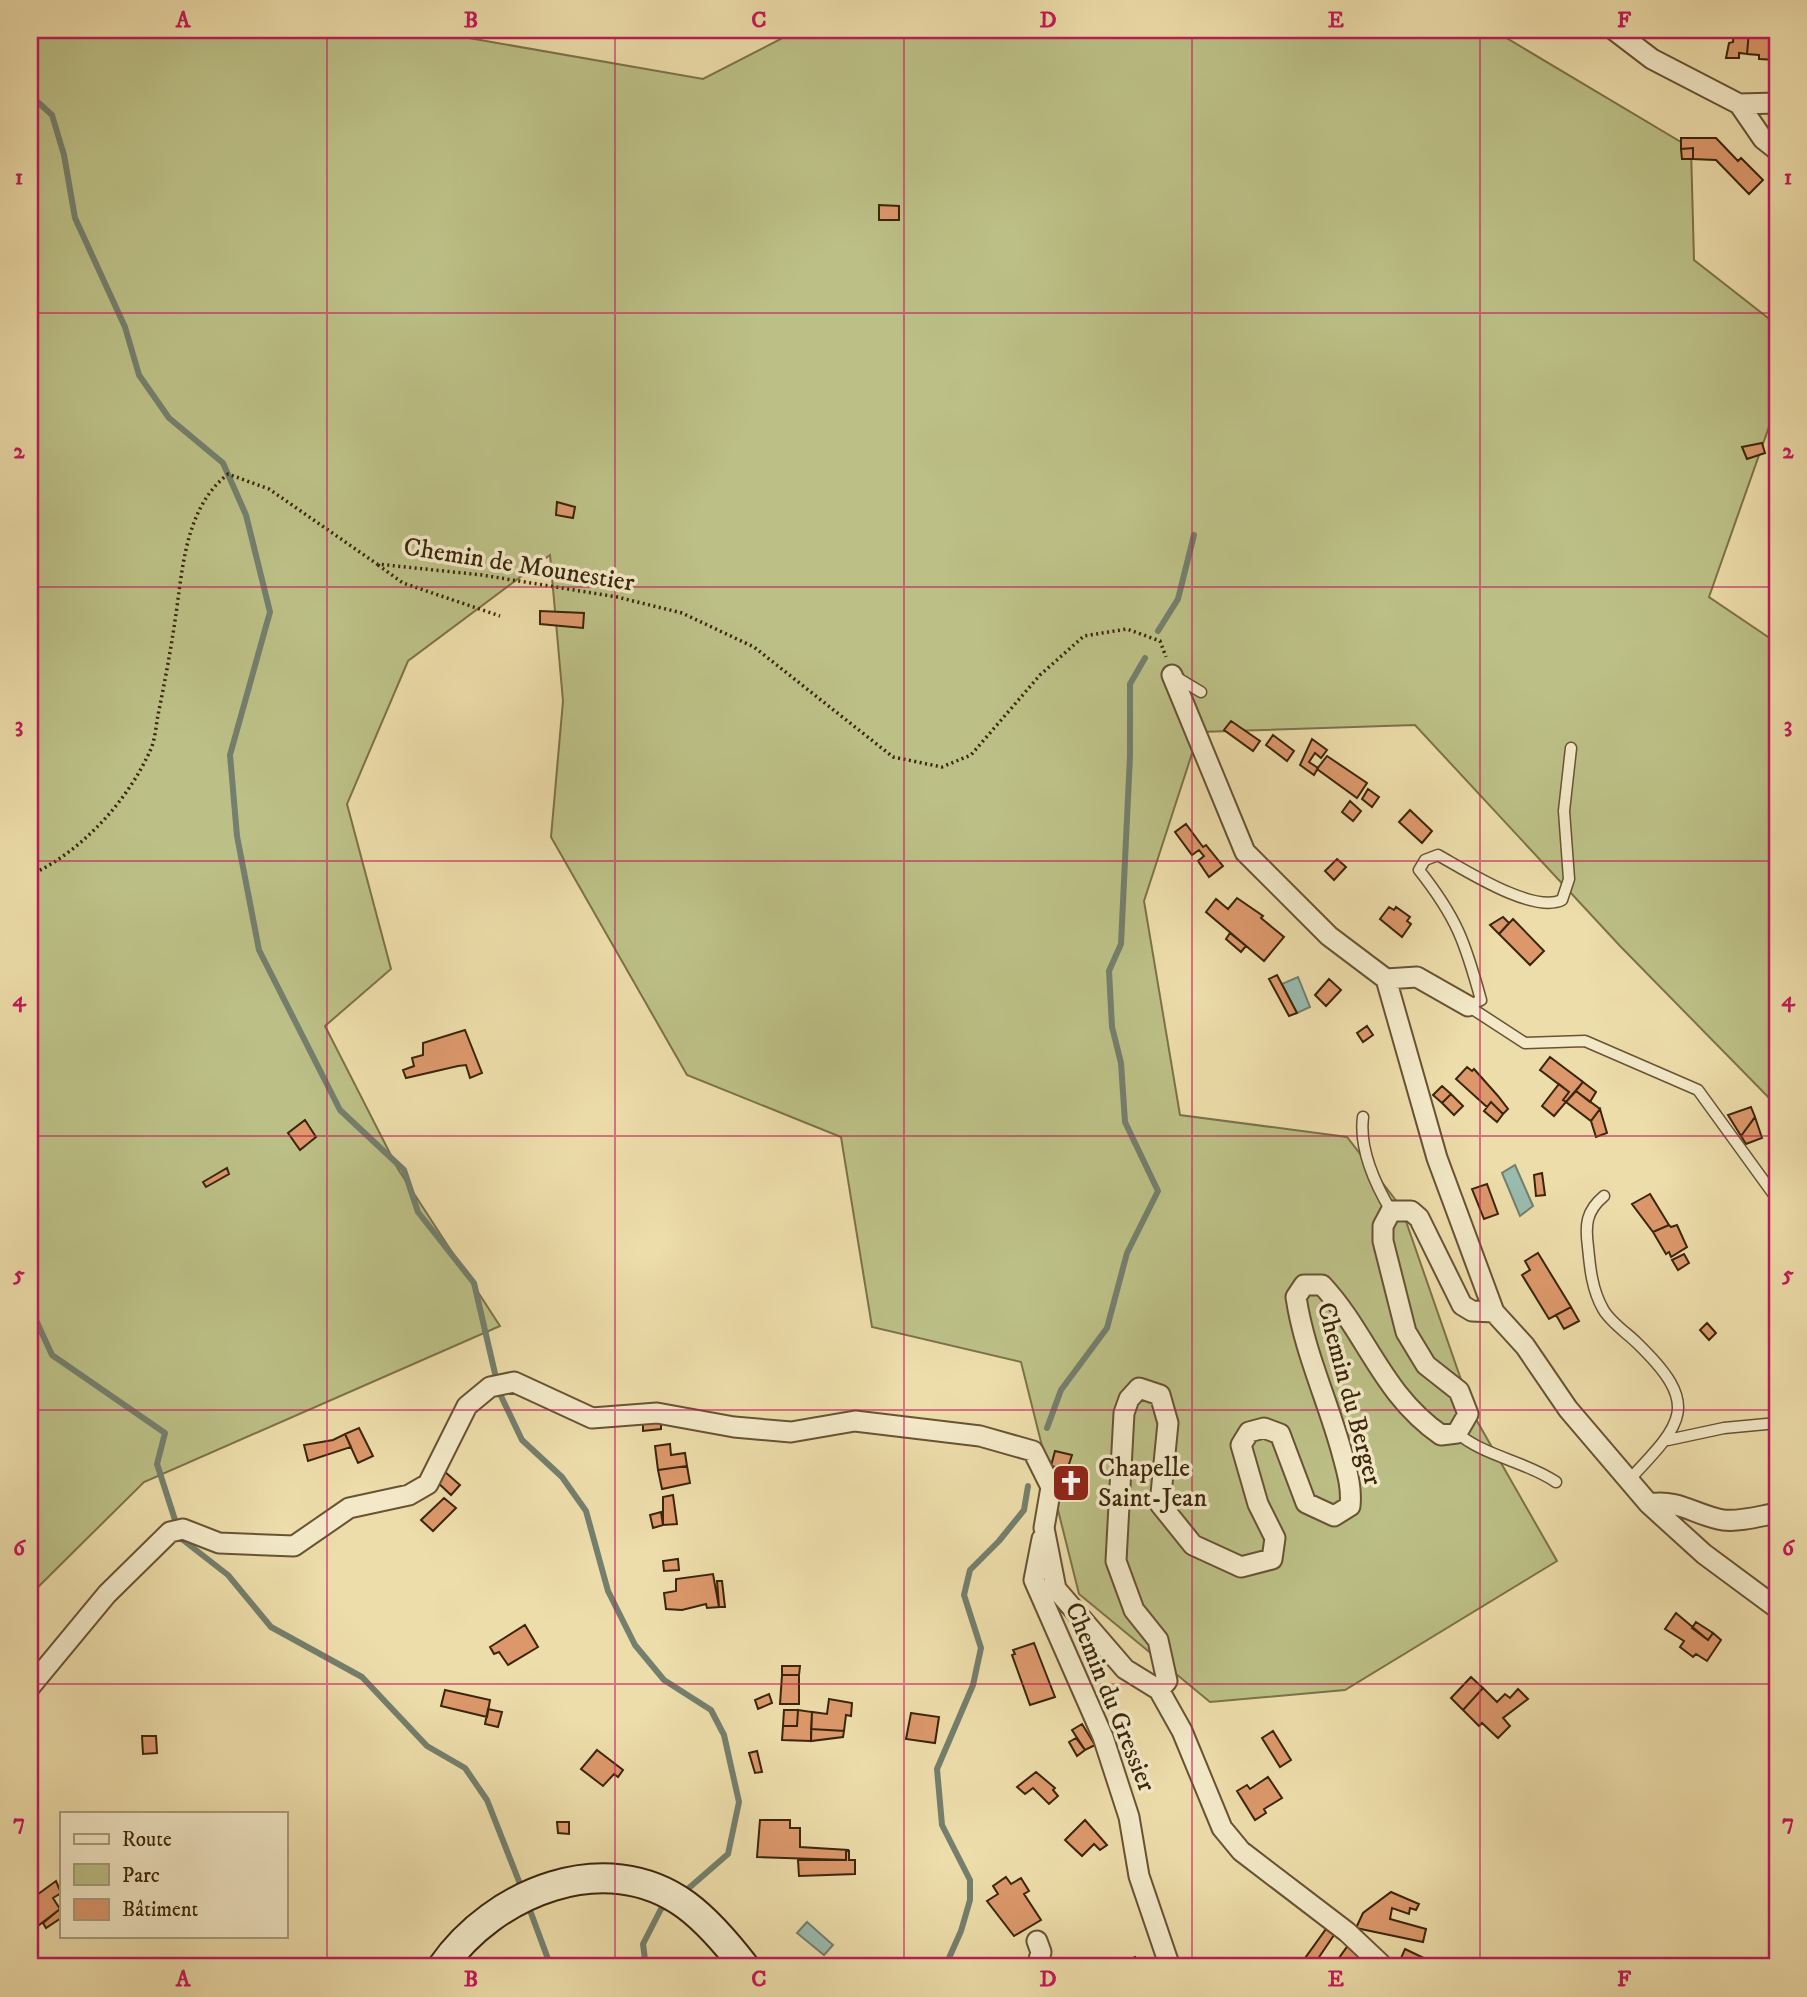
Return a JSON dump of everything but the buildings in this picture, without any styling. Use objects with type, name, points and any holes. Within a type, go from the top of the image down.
[{"type":"main road","points":[[442,1967],[472,1929],[513,1901],[570,1882],[616,1880],[643,1884],[685,1904],[727,1944],[745,1967]]},
{"type":"street","points":[[1614,30],[1652,60],[1739,104],[1777,103]]},
{"type":"street","points":[[1739,104],[1763,139],[1777,150]]},
{"type":"street","points":[[1172,676],[1245,852],[1329,936],[1386,979],[1437,1158],[1494,1312],[1525,1346],[1568,1409],[1649,1504],[1704,1553],[1777,1608]]},
{"type":"street","points":[[1386,979],[1418,977],[1468,1006]]},
{"type":"street","points":[[1457,1433],[1468,1414],[1459,1391],[1426,1365],[1406,1332],[1383,1241],[1383,1226],[1391,1211],[1411,1210],[1419,1218],[1462,1305],[1472,1311],[1494,1312]]},
{"type":"street","name":"Chemin du Berger","points":[[1159,1690],[1167,1681],[1158,1640],[1134,1610],[1116,1561],[1124,1413],[1129,1399],[1139,1388],[1160,1395],[1168,1423],[1160,1504],[1194,1545],[1241,1567],[1272,1559],[1275,1538],[1258,1504],[1241,1445],[1249,1432],[1264,1428],[1280,1434],[1306,1503],[1334,1516],[1350,1506],[1352,1491],[1334,1421],[1300,1324],[1296,1297],[1304,1285],[1322,1284],[1334,1297],[1370,1357],[1416,1417],[1441,1435],[1457,1433]]},
{"type":"street","name":"Chemin du Gressier","points":[[31,1683],[107,1594],[170,1532],[183,1529],[219,1543],[294,1546],[349,1508],[409,1495],[428,1484],[467,1406],[490,1387],[514,1381],[592,1418],[657,1413],[734,1427],[791,1432],[855,1421],[979,1436],[1012,1444],[1033,1451],[1051,1487],[1034,1580],[1103,1737],[1129,1817],[1139,1876],[1170,1967]]},
{"type":"street","points":[[1649,1504],[1668,1501],[1723,1520],[1777,1513]]},
{"type":"street","points":[[1044,1528],[1056,1589],[1125,1669],[1159,1690],[1182,1731],[1222,1828],[1241,1852],[1347,1932],[1384,1967]]},
{"type":"street","points":[[1037,1941],[1041,1952],[1037,1967]]},
{"type":"lane","points":[[1172,676],[1201,692]]},
{"type":"lane","points":[[1468,1006],[1481,1000],[1467,947],[1448,907],[1419,870],[1425,860],[1438,855],[1514,894],[1543,904],[1562,900],[1569,879],[1564,811],[1572,748]]},
{"type":"lane","points":[[1468,1006],[1525,1044],[1585,1041],[1698,1090],[1777,1199]]},
{"type":"lane","points":[[1363,1117],[1361,1132],[1379,1191],[1391,1211]]},
{"type":"lane","points":[[1604,1196],[1594,1204],[1585,1222],[1591,1281],[1604,1311],[1669,1374],[1678,1391],[1677,1416],[1668,1440],[1628,1482]]},
{"type":"lane","points":[[1668,1440],[1724,1428],[1777,1423]]},
{"type":"lane","points":[[1457,1433],[1471,1445],[1542,1472],[1556,1482]]},
{"type":"path","name":"Chemin de Mounestier","points":[[30,875],[51,866],[108,818],[150,750],[169,663],[183,558],[198,509],[217,482],[228,474],[248,480],[280,496],[377,564],[482,575],[603,594],[682,613],[754,647],[893,757],[942,767],[971,755],[1012,711],[1040,675],[1084,636],[1127,629],[1160,640],[1172,676]]},
{"type":"path","points":[[377,564],[403,583],[500,616]]},
{"type":"green space","points":[[30,30],[423,30],[703,79],[798,30],[1493,30],[1691,148],[1694,260],[1777,325],[1777,404],[1709,597],[1777,643],[1777,1106],[1621,947],[1415,725],[1199,732],[1144,901],[1180,1115],[1347,1137],[1401,1207],[1473,1414],[1557,1561],[1345,1690],[1210,1702],[1079,1594],[1021,1362],[872,1327],[841,1137],[687,1075],[551,837],[563,701],[550,555],[408,661],[347,804],[391,969],[325,1026],[398,1169],[500,1326],[144,1482],[30,1595]]},
{"type":"water","points":[[1298,977],[1310,1007],[1297,1013],[1282,984]]},
{"type":"water","points":[[1515,1165],[1533,1206],[1520,1216],[1502,1173]]},
{"type":"water","points":[[807,1922],[833,1945],[824,1955],[797,1933]]},
{"type":"waterway","points":[[30,95],[52,115],[64,155],[75,218],[125,327],[139,375],[169,418],[223,463],[246,515],[270,612],[230,755],[237,836],[259,950],[340,1110],[404,1170],[418,1212],[474,1283],[497,1382]]},
{"type":"waterway","points":[[1158,631],[1178,599],[1194,535]]},
{"type":"waterway","points":[[1047,1428],[1061,1390],[1107,1328],[1127,1253],[1158,1191],[1125,1122],[1121,1063],[1112,1027],[1109,971],[1121,944],[1130,756],[1130,684],[1145,658]]},
{"type":"waterway","points":[[30,1307],[52,1355],[165,1433],[157,1464],[176,1523]]},
{"type":"waterway","points":[[501,1396],[522,1440],[562,1477],[586,1511],[608,1591],[635,1645],[664,1680],[711,1710],[724,1735],[739,1802],[728,1854],[682,1894]]},
{"type":"waterway","points":[[945,1967],[961,1931],[970,1900],[970,1880],[942,1825],[937,1769],[973,1685],[981,1648],[964,1595],[970,1570],[999,1541],[1024,1510],[1028,1486]]},
{"type":"waterway","points":[[183,1540],[228,1575],[271,1627],[362,1677],[427,1746],[465,1768],[487,1800],[522,1889]]},
{"type":"waterway","points":[[646,1967],[643,1944],[661,1909],[669,1903]]},
{"type":"waterway","points":[[528,1905],[551,1967]]},
{"type":"place","name":"Chapelle Saint-Jean","points":[[1071,1483]]}]
